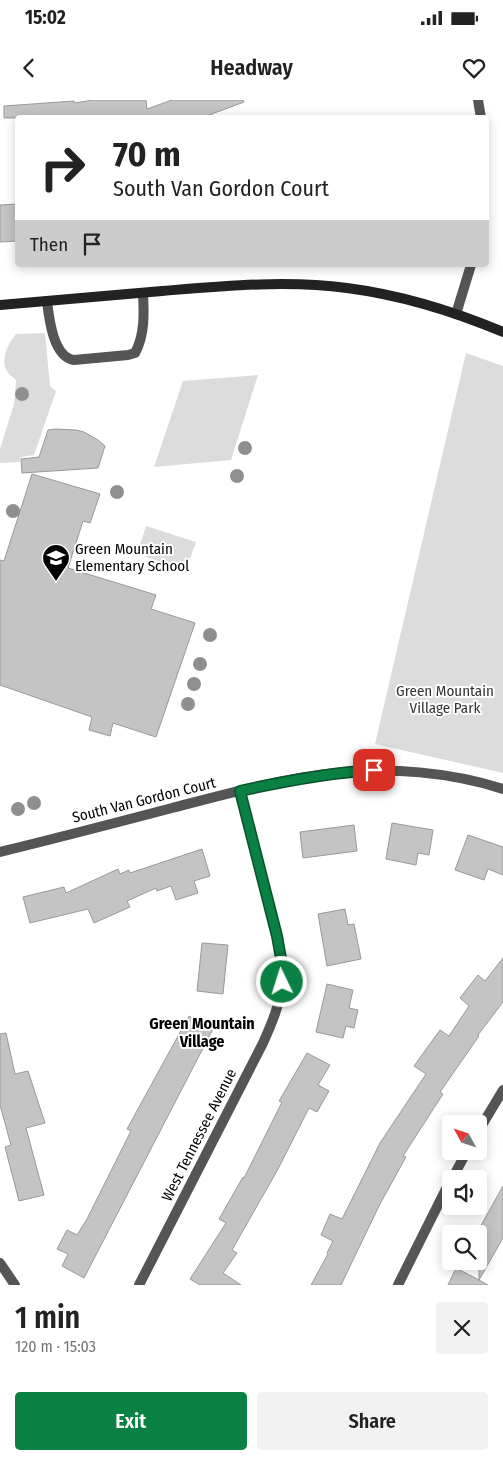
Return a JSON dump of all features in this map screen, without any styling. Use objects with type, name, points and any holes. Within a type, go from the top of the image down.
[{"type":"main road","points":[[0,305],[264,284],[321,286],[374,292],[436,307],[503,332]]},
{"type":"street","points":[[478,100],[480,115]]},
{"type":"street","points":[[456,314],[470,267]]},
{"type":"street","points":[[48,301],[49,319],[57,346],[69,360],[74,360],[135,353],[141,336],[144,312],[143,293]]},
{"type":"street","name":"South Van Gordon Court","points":[[0,852],[240,791],[297,778],[335,772],[374,770],[420,773],[459,778],[503,789]]},
{"type":"street","name":"West Tennessee Avenue","points":[[139,1285],[263,1042],[274,1018],[279,999],[282,982],[282,964],[277,936],[240,791]]},
{"type":"street","points":[[488,1115],[503,1090]]},
{"type":"street","points":[[398,1285],[442,1197]]},
{"type":"street","points":[[0,1263],[15,1285]]},
{"type":"green space","points":[[45,333],[50,386],[56,391],[34,455],[21,457],[19,462],[0,463],[0,449],[14,404],[16,380],[9,374],[5,366],[6,352],[16,334]]},
{"type":"green space","name":"Green Mountain Village Park","points":[[466,353],[503,366],[503,773],[375,744]]},
{"type":"green space","points":[[258,375],[231,460],[154,467],[183,381]]},
{"type":"green space","points":[[146,526],[196,542],[186,570],[137,554]]},
{"type":"building","points":[[93,100],[146,100],[147,109],[172,100],[243,100],[244,102],[209,115],[15,115],[15,118],[4,118],[4,106],[74,101],[74,103]]},
{"type":"building","points":[[15,204],[15,241],[0,242],[0,205]]},
{"type":"building","points":[[48,430],[84,432],[105,446],[98,468],[22,473],[21,459],[39,457]]},
{"type":"building","name":"Green Mountain Elementary School","points":[[32,474],[100,494],[90,523],[83,521],[68,568],[156,595],[151,609],[195,623],[156,737],[113,723],[110,736],[89,730],[92,717],[0,685],[0,560],[4,561]]},
{"type":"building","points":[[392,823],[433,830],[429,855],[418,853],[416,865],[386,859]]},
{"type":"building","points":[[354,825],[357,851],[303,858],[300,832]]},
{"type":"building","points":[[468,835],[503,847],[503,875],[488,869],[484,880],[455,870]]},
{"type":"building","points":[[202,849],[210,876],[194,881],[198,893],[176,900],[171,886],[157,891],[156,888],[127,901],[130,907],[94,923],[88,909],[30,923],[23,897],[64,887],[66,893],[118,869],[120,874],[129,870],[130,873]]},
{"type":"building","points":[[345,909],[348,925],[354,924],[361,959],[327,966],[318,914]]},
{"type":"building","points":[[202,943],[228,945],[223,994],[197,991]]},
{"type":"building","points":[[503,958],[503,1002],[478,1035],[440,1092],[443,1094],[403,1156],[406,1157],[380,1204],[341,1285],[311,1285],[333,1241],[321,1235],[330,1214],[342,1219],[380,1143],[426,1074],[414,1066],[440,1030],[449,1036],[469,1006],[460,998],[478,975],[485,981]]},
{"type":"building","points":[[327,984],[353,990],[349,1008],[358,1010],[354,1028],[346,1026],[343,1038],[316,1032]]},
{"type":"building","points":[[189,1016],[213,1029],[84,1278],[62,1266],[68,1254],[57,1249],[67,1230],[77,1235],[87,1219],[131,1131],[127,1129]]},
{"type":"building","points":[[6,1033],[15,1074],[28,1071],[45,1123],[26,1128],[44,1195],[19,1201],[5,1147],[11,1145],[0,1105],[0,1034]]},
{"type":"building","points":[[307,1053],[330,1065],[318,1085],[329,1091],[317,1112],[309,1108],[278,1169],[232,1250],[237,1253],[223,1273],[241,1285],[200,1285],[190,1279],[226,1223],[219,1219],[244,1178],[282,1102],[279,1101]]},
{"type":"building","points":[[503,1186],[503,1238],[487,1266],[487,1225],[481,1225]]},
{"type":"building","points":[[455,1270],[460,1270],[488,1285],[448,1285]]},
{"type":"building","points":[[479,1270],[485,1270],[479,1280]]},
{"type":"place","name":"Green Mountain Elementary School","points":[[56,582]]},
{"type":"district","name":"Green Mountain Village","points":[[202,1032]]},
{"type":"route","points":[[282,982],[282,964],[277,936],[240,791],[297,778],[335,772],[374,770]]}]
